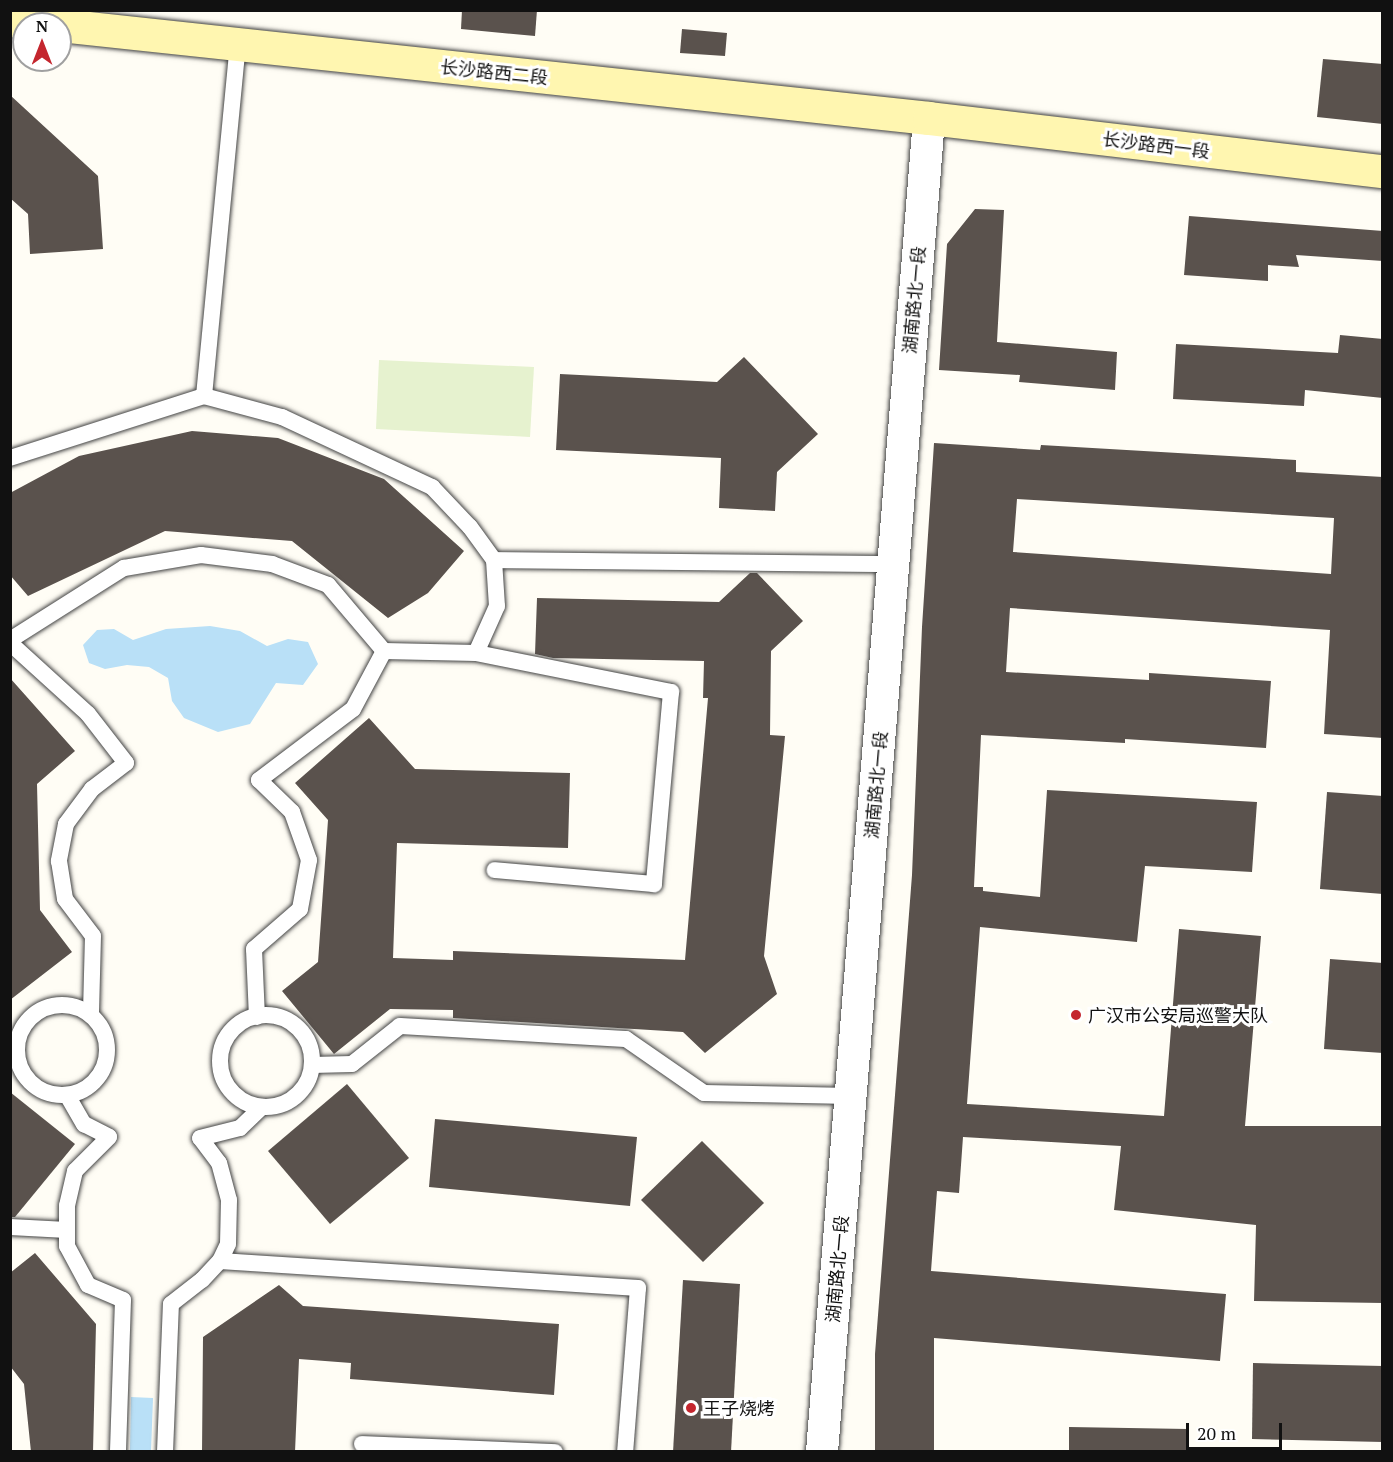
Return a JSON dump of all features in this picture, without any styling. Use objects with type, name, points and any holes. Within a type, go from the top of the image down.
[{"type":"main road","name":"长沙路西二段","points":[[72,26],[929,118]]},
{"type":"main road","name":"长沙路西一段","points":[[929,118],[1383,171]]},
{"type":"street","name":"湖南路北一段","points":[[822,1452],[929,118]]},
{"type":"lane","points":[[204,396],[238,44]]},
{"type":"lane","points":[[10,458],[204,396],[282,417],[432,487],[470,528],[494,560],[496,606],[476,653]]},
{"type":"lane","points":[[91,1014],[93,936],[65,899],[59,861],[66,824],[92,789],[126,763],[88,714],[10,642],[124,568],[201,555],[272,564],[328,585],[384,651],[476,653],[671,692],[654,884],[495,870]]},
{"type":"lane","points":[[494,560],[893,564]]},
{"type":"lane","points":[[257,1017],[254,949],[300,909],[309,860],[292,812],[259,780],[353,709],[384,651]]},
{"type":"lane","points":[[62,1004],[77,1007],[91,1014],[101,1026],[107,1039],[108,1054],[97,1080],[86,1089],[66,1095],[44,1092],[31,1084],[21,1072],[13,1055],[23,1027],[33,1015],[46,1007],[62,1004]]},
{"type":"lane","points":[[257,1017],[281,1018],[295,1026],[305,1037],[311,1050],[312,1065],[301,1091],[276,1106],[262,1107],[248,1103],[235,1095],[225,1083],[220,1068],[221,1053],[227,1038],[237,1026],[257,1017]]},
{"type":"lane","points":[[312,1065],[352,1064],[400,1026],[626,1039],[704,1093],[851,1096]]},
{"type":"lane","points":[[66,1095],[84,1124],[110,1137],[75,1171],[66,1206],[66,1246],[88,1285],[123,1300],[118,1452]]},
{"type":"lane","points":[[165,1452],[171,1304],[202,1280],[220,1261],[228,1244],[230,1200],[219,1163],[200,1138],[240,1128],[262,1107]]},
{"type":"lane","points":[[10,1227],[66,1230]]},
{"type":"lane","points":[[220,1261],[638,1288],[626,1452]]},
{"type":"lane","points":[[362,1444],[555,1452]]},
{"type":"green space","points":[[379,360],[534,367],[530,437],[376,429]]},
{"type":"water","points":[[210,626],[240,631],[267,646],[288,639],[308,642],[318,664],[303,685],[276,683],[250,724],[218,732],[184,718],[172,701],[168,678],[149,667],[127,665],[105,669],[89,663],[83,645],[97,630],[114,629],[133,640],[166,629]]},
{"type":"water","points":[[131,1397],[153,1398],[151,1451],[130,1451]]},
{"type":"building","points":[[462,10],[537,10],[535,36],[461,29]]},
{"type":"building","points":[[682,29],[727,33],[725,56],[680,53]]},
{"type":"building","points":[[1323,59],[1383,64],[1383,124],[1317,117]]},
{"type":"building","points":[[10,95],[98,176],[103,249],[30,254],[28,214],[10,198]]},
{"type":"building","points":[[975,209],[1004,210],[997,342],[1117,352],[1115,390],[1019,382],[1020,375],[939,370],[947,244]]},
{"type":"building","points":[[1189,216],[1383,231],[1383,261],[1296,255],[1299,267],[1268,265],[1268,281],[1184,275]]},
{"type":"building","points":[[1340,335],[1383,339],[1383,398],[1305,390],[1304,406],[1173,399],[1176,344],[1338,353]]},
{"type":"building","points":[[744,357],[818,434],[777,472],[775,511],[719,508],[721,458],[556,450],[560,374],[717,382]]},
{"type":"building","points":[[192,431],[278,438],[384,479],[464,551],[428,593],[388,618],[292,541],[165,531],[28,596],[10,575],[10,493],[79,456]]},
{"type":"building","points":[[934,443],[1040,450],[1041,445],[1296,460],[1296,472],[1383,477],[1383,738],[1324,734],[1330,630],[1010,608],[1006,672],[1149,680],[1149,673],[1271,681],[1266,748],[1125,739],[1125,743],[981,735],[974,887],[983,887],[983,891],[1040,897],[1047,790],[1257,802],[1252,872],[1145,866],[1137,942],[980,927],[967,1104],[1164,1116],[1179,929],[1261,936],[1245,1126],[1383,1126],[1383,1303],[1254,1301],[1256,1225],[1114,1210],[1121,1146],[963,1137],[959,1193],[937,1191],[931,1271],[1226,1294],[1220,1361],[934,1338],[934,1452],[875,1452],[875,1354],[912,875],[922,627]],"holes":[[[1017,499],[1334,518],[1331,574],[1013,552]]]},
{"type":"building","points":[[750,573],[757,573],[803,621],[771,651],[770,735],[785,736],[764,956],[777,994],[705,1053],[683,1032],[453,1018],[453,1010],[390,1009],[334,1054],[282,991],[318,962],[328,820],[295,783],[369,718],[415,769],[570,773],[568,848],[397,843],[393,958],[453,960],[453,951],[685,960],[708,698],[703,698],[704,661],[553,658],[535,654],[537,598],[719,602]]},
{"type":"building","points":[[10,678],[75,751],[37,784],[40,910],[72,952],[10,1000]]},
{"type":"building","points":[[1327,792],[1383,796],[1383,894],[1320,889]]},
{"type":"building","points":[[1330,959],[1383,963],[1383,1053],[1324,1049]]},
{"type":"building","points":[[347,1084],[409,1158],[330,1224],[268,1151]]},
{"type":"building","points":[[10,1092],[75,1144],[15,1217],[10,1217]]},
{"type":"building","points":[[435,1119],[637,1137],[630,1206],[429,1187]]},
{"type":"building","points":[[702,1141],[764,1203],[703,1262],[641,1200]]},
{"type":"building","points":[[35,1253],[96,1324],[93,1452],[31,1452],[24,1384],[10,1366],[10,1273]]},
{"type":"building","points":[[683,1280],[740,1284],[731,1452],[673,1452]]},
{"type":"building","points":[[279,1285],[303,1306],[559,1324],[554,1395],[350,1379],[351,1363],[299,1359],[295,1452],[202,1452],[203,1337]]},
{"type":"building","points":[[1253,1363],[1383,1366],[1383,1442],[1252,1439]]},
{"type":"building","points":[[1069,1427],[1188,1429],[1188,1452],[1069,1452]]},
{"type":"place","name":"广汉市公安局巡警大队","points":[[1076,1015]]},
{"type":"place","name":"王子烧烤","points":[[691,1408]]}]
